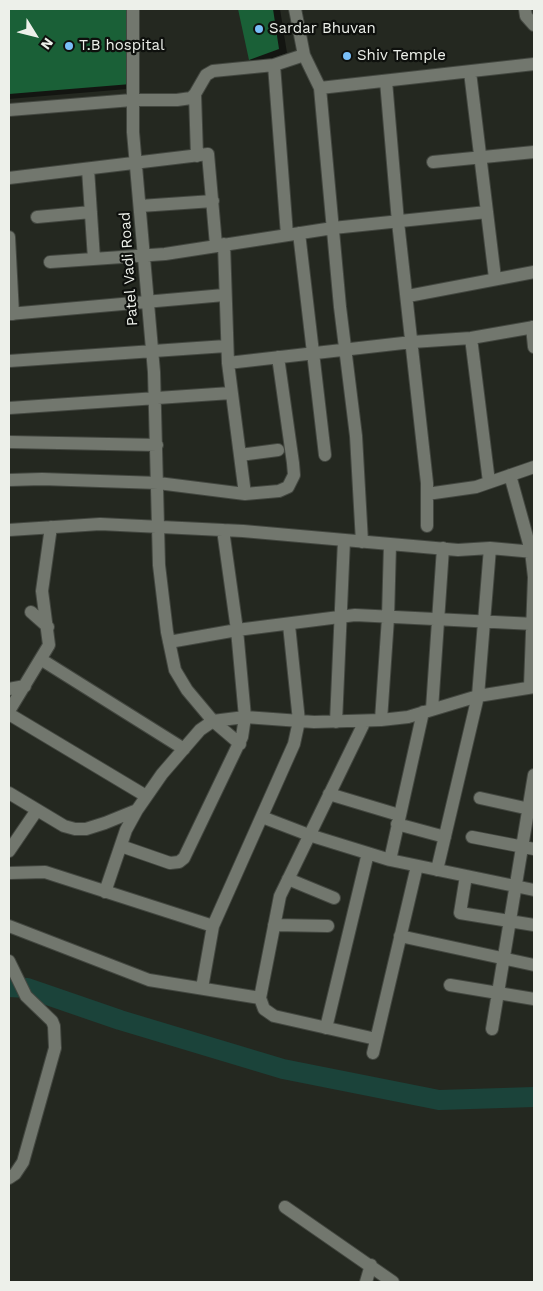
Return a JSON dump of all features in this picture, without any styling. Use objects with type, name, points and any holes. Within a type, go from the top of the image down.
[{"type":"street","name":"Patel Vadi Road","points":[[133,9],[132,100],[155,397],[159,565],[169,642],[175,670],[187,690],[213,721],[240,744]]},
{"type":"street","points":[[296,9],[304,55],[320,88],[345,349],[356,436],[362,532]]},
{"type":"street","points":[[525,9],[526,16],[534,24]]},
{"type":"street","points":[[9,110],[132,100],[177,100],[191,98],[196,94],[206,75],[213,71],[274,66],[304,55]]},
{"type":"street","points":[[320,88],[534,64]]},
{"type":"street","points":[[274,66],[293,234],[313,353],[325,455]]},
{"type":"street","points":[[470,72],[495,278]]},
{"type":"street","points":[[386,81],[398,222],[408,296],[427,494],[427,526]]},
{"type":"street","points":[[196,94],[198,156]]},
{"type":"street","points":[[433,162],[534,152]]},
{"type":"street","points":[[9,178],[208,154],[220,244],[226,346],[231,393],[245,494]]},
{"type":"street","points":[[88,169],[94,259]]},
{"type":"street","points":[[140,206],[213,201]]},
{"type":"street","points":[[37,217],[91,212]]},
{"type":"street","points":[[50,262],[143,256],[333,228],[487,212]]},
{"type":"street","points":[[9,238],[11,314],[224,295]]},
{"type":"street","points":[[408,296],[534,272]]},
{"type":"street","points":[[228,363],[412,342],[470,338],[533,327],[534,347]]},
{"type":"street","points":[[470,338],[489,482]]},
{"type":"street","points":[[9,361],[226,346]]},
{"type":"street","points":[[9,480],[42,479],[158,483],[245,494],[279,491],[288,487],[292,482],[293,463],[278,357]]},
{"type":"street","points":[[9,408],[231,393]]},
{"type":"street","points":[[9,442],[157,445]]},
{"type":"street","points":[[240,455],[278,450]]},
{"type":"street","points":[[427,494],[454,492],[534,467]]},
{"type":"street","points":[[104,892],[136,810],[206,724],[213,721],[245,717],[336,722],[408,717],[478,696],[532,687],[534,590],[530,545],[510,475]]},
{"type":"street","points":[[9,530],[159,519],[222,530],[344,540],[362,532],[390,544],[443,548],[490,548],[530,545]]},
{"type":"street","points":[[51,527],[42,591],[49,645],[42,660],[9,713],[146,796]]},
{"type":"street","points":[[121,846],[170,863],[179,862],[184,858],[240,744],[245,717],[237,630],[222,530]]},
{"type":"street","points":[[336,722],[344,540]]},
{"type":"street","points":[[381,720],[388,618],[390,544]]},
{"type":"street","points":[[390,860],[398,820],[427,711],[438,620],[443,548]]},
{"type":"street","points":[[438,870],[478,696],[490,548]]},
{"type":"street","points":[[30,612],[48,627]]},
{"type":"street","points":[[169,642],[237,630],[289,625],[341,616],[533,624]]},
{"type":"street","points":[[202,988],[213,926],[294,744],[299,721],[289,625]]},
{"type":"street","points":[[42,660],[184,749]]},
{"type":"street","points":[[9,689],[25,686]]},
{"type":"street","points":[[365,721],[280,896],[260,998],[264,1009],[274,1016],[376,1039]]},
{"type":"street","points":[[492,1029],[516,888],[528,848],[534,775]]},
{"type":"street","points":[[9,793],[64,826],[75,829],[86,829],[136,810]]},
{"type":"street","points":[[329,794],[445,837]]},
{"type":"street","points":[[480,798],[531,810]]},
{"type":"street","points":[[9,851],[37,810]]},
{"type":"street","points":[[262,817],[309,835],[390,860],[516,888],[534,890]]},
{"type":"street","points":[[472,837],[528,848]]},
{"type":"street","points":[[326,1028],[368,853]]},
{"type":"street","points":[[373,1053],[417,866]]},
{"type":"street","points":[[9,873],[45,872],[213,926]]},
{"type":"street","points":[[466,876],[460,913],[534,925]]},
{"type":"street","points":[[288,880],[334,898]]},
{"type":"street","points":[[274,924],[328,926]]},
{"type":"street","points":[[9,926],[149,980],[260,998]]},
{"type":"street","points":[[400,936],[534,966]]},
{"type":"street","points":[[9,961],[22,989],[30,1000],[52,1021],[55,1048],[23,1162],[16,1174],[9,1178]]},
{"type":"street","points":[[450,985],[534,999]]},
{"type":"street","points":[[285,1207],[393,1282]]},
{"type":"street","points":[[366,1282],[370,1266]]},
{"type":"building","name":"T.B hospital","points":[[9,9],[128,9],[131,84],[9,94]]},
{"type":"building","name":"Sardar Bhuvan","points":[[238,9],[273,9],[279,49],[249,60]]},
{"type":"waterway","points":[[9,987],[27,988],[120,1020],[283,1069],[439,1100],[534,1097]]},
{"type":"place","name":"Sardar Bhuvan","points":[[259,29]]},
{"type":"place","name":"T.B hospital","points":[[69,46]]},
{"type":"place","name":"Shiv Temple","points":[[347,56]]}]
